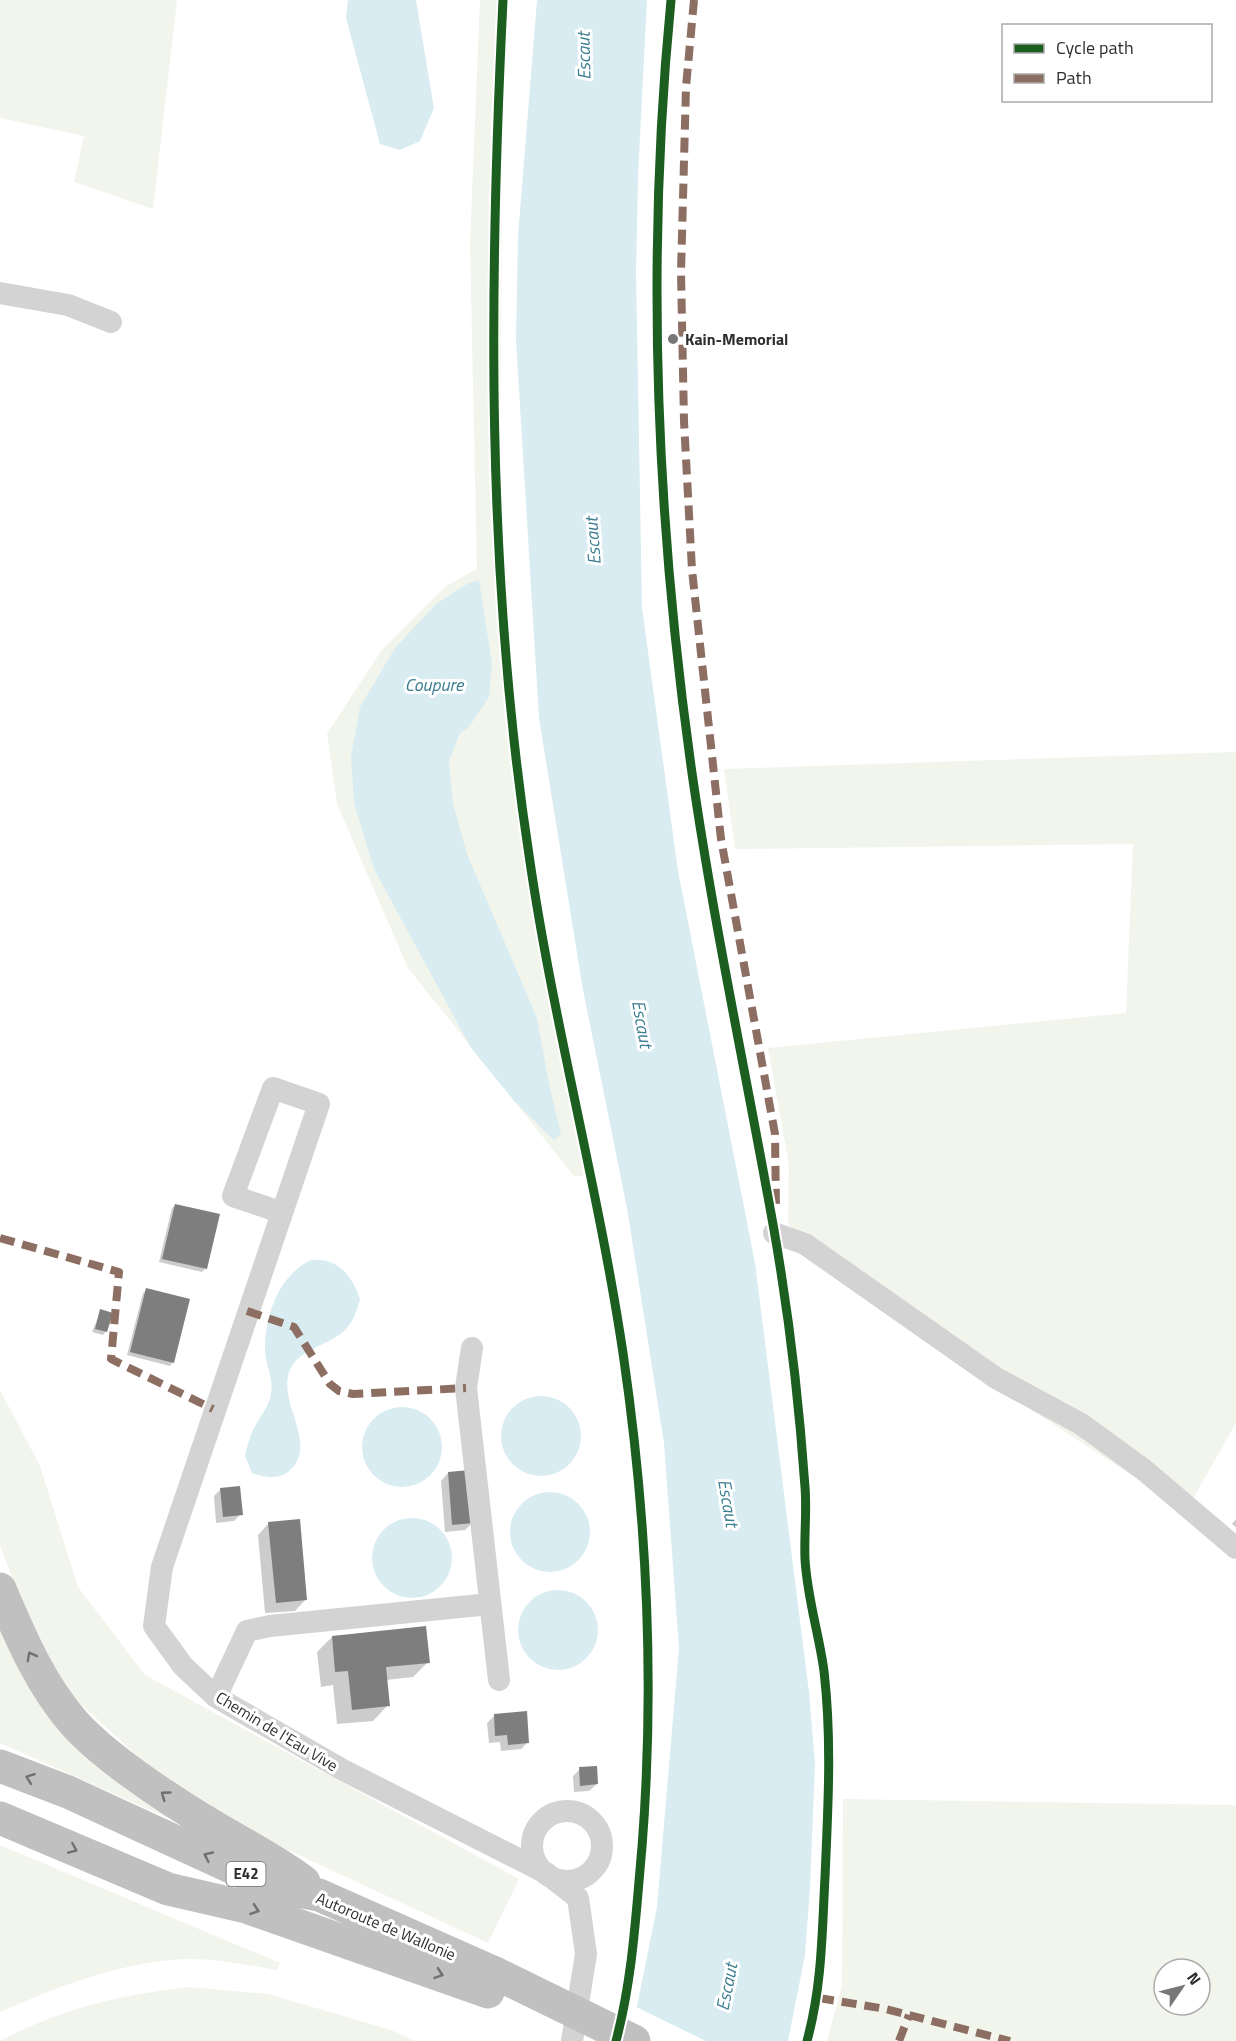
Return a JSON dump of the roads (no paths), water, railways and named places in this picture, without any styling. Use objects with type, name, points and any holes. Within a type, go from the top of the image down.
[{"type":"highway","points":[[0,1589],[19,1634],[48,1688],[76,1725],[178,1805],[283,1866],[319,1895]]},
{"type":"highway","name":"Autoroute de Wallonie","points":[[0,1766],[68,1792],[272,1886],[319,1895],[491,1982],[591,2041]]},
{"type":"highway","name":"Autoroute de Wallonie","points":[[0,1818],[168,1889],[246,1907],[491,1982],[634,2041]]},
{"type":"street","points":[[0,293],[68,305],[111,322]]},
{"type":"street","name":"Chemin de l'Eau Vive","points":[[280,1212],[233,1196],[273,1088],[319,1104],[280,1212],[162,1568],[154,1626],[183,1666],[216,1697],[343,1770],[546,1873],[578,1898],[586,1954],[572,2041]]},
{"type":"street","points":[[774,1233],[805,1244],[996,1378],[1081,1424],[1143,1469],[1236,1548]]},
{"type":"street","points":[[472,1348],[466,1389],[499,1680]]},
{"type":"street","points":[[216,1697],[247,1631],[270,1626],[490,1605]]},
{"type":"water","points":[[348,0],[416,0],[434,108],[420,141],[400,150],[380,144],[346,18]]},
{"type":"water","name":"Escaut","points":[[537,0],[647,0],[638,176],[636,273],[642,608],[678,871],[755,1263],[809,1692],[815,1764],[810,1888],[805,1955],[788,2041],[630,2041],[657,1907],[679,1648],[664,1443],[627,1208],[583,990],[539,718],[516,340],[518,236]]},
{"type":"water","name":"Coupure","points":[[479,580],[492,664],[489,697],[469,727],[460,733],[449,761],[453,804],[467,854],[537,1018],[561,1134],[554,1140],[515,1102],[471,1048],[374,869],[354,803],[351,756],[360,707],[395,648],[436,604],[467,584]]},
{"type":"water","points":[[311,1260],[328,1261],[342,1269],[353,1282],[360,1299],[352,1320],[344,1331],[303,1354],[291,1367],[287,1388],[300,1439],[297,1462],[284,1475],[261,1476],[252,1473],[245,1456],[252,1433],[271,1394],[265,1349],[271,1310],[276,1297],[290,1275]]},
{"type":"water","points":[[541,1396],[556,1399],[569,1408],[578,1421],[581,1436],[578,1451],[569,1464],[556,1473],[541,1476],[526,1473],[513,1464],[504,1451],[501,1436],[504,1421],[513,1408],[526,1399]]},
{"type":"water","points":[[402,1407],[417,1410],[430,1419],[439,1432],[442,1447],[439,1462],[430,1475],[417,1484],[402,1487],[387,1484],[374,1475],[365,1462],[362,1447],[365,1432],[374,1419],[387,1410]]},
{"type":"water","points":[[550,1492],[565,1495],[578,1504],[587,1517],[590,1532],[587,1547],[578,1560],[565,1569],[550,1572],[535,1569],[522,1560],[513,1547],[510,1532],[513,1517],[522,1504],[535,1495]]},
{"type":"water","points":[[412,1518],[427,1521],[440,1530],[449,1543],[452,1558],[449,1573],[440,1586],[427,1595],[412,1598],[397,1595],[384,1586],[375,1573],[372,1558],[375,1543],[384,1530],[397,1521]]},
{"type":"water","points":[[558,1590],[573,1593],[586,1602],[595,1615],[598,1630],[595,1645],[586,1658],[573,1667],[558,1670],[543,1667],[530,1658],[521,1645],[518,1630],[521,1615],[530,1602],[543,1593]]},
{"type":"place","name":"Kain-Memorial","points":[[673,339]]}]
